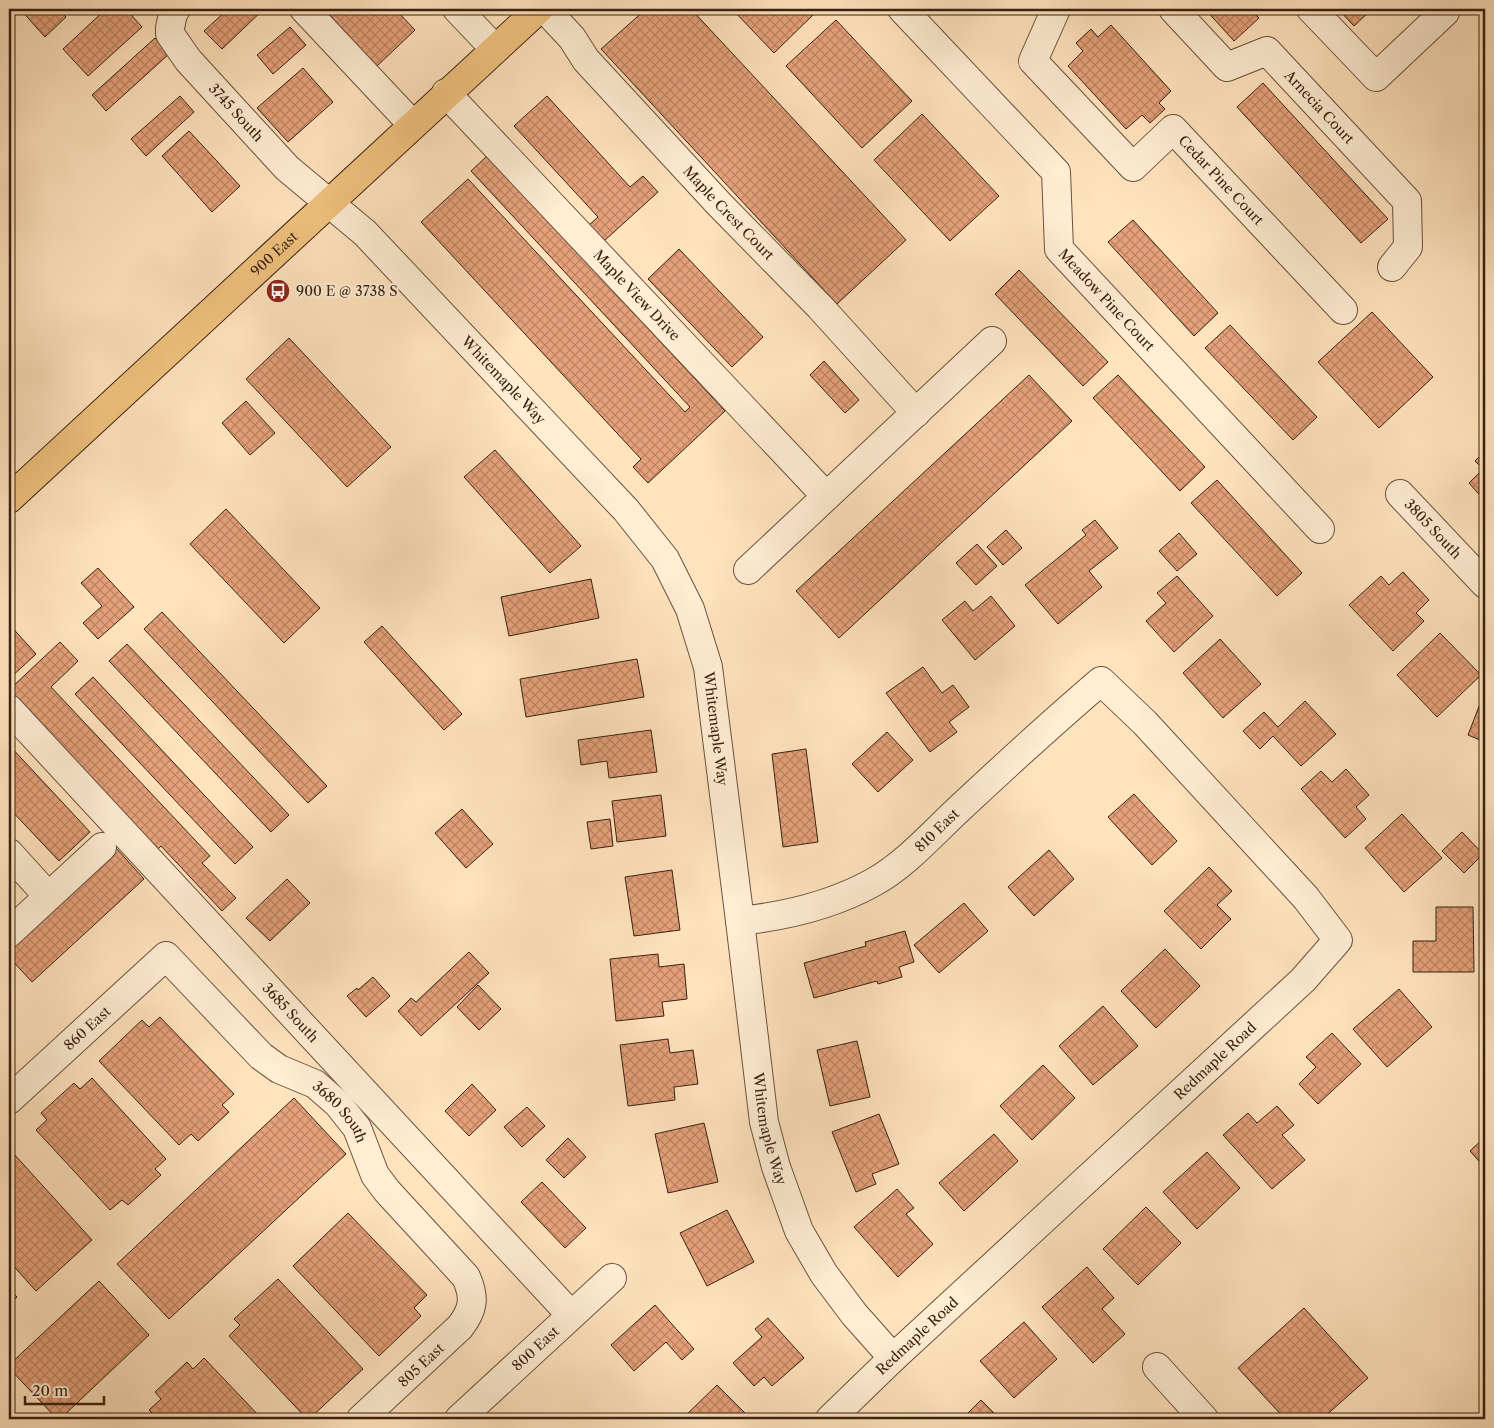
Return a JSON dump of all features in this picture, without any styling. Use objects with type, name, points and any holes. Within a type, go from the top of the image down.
[{"type":"main road","name":"900 East","points":[[9,499],[412,124],[539,9]]},
{"type":"street","name":"3745 South","points":[[176,9],[173,13],[170,34],[188,60],[287,168],[329,202]]},
{"type":"street","points":[[304,9],[412,124]]},
{"type":"street","points":[[457,9],[495,49]]},
{"type":"street","name":"Maple Crest Court","points":[[545,9],[572,38],[586,60],[719,204],[820,307],[916,413]]},
{"type":"street","name":"Meadow Pine Court","points":[[902,9],[1056,172],[1059,249],[1320,529]]},
{"type":"street","name":"Cedar Pine Court","points":[[1056,9],[1033,61],[1133,167],[1173,129],[1343,310]]},
{"type":"street","name":"Arnecia Court","points":[[1173,9],[1227,67],[1267,51],[1407,201],[1408,247],[1392,267]]},
{"type":"street","points":[[1312,9],[1376,78],[1445,12]]},
{"type":"street","name":"Maple View Drive","points":[[446,93],[826,496]]},
{"type":"street","name":"Whitemaple Way","points":[[329,202],[365,233],[612,495],[665,559],[690,609],[708,667],[764,1122],[776,1167],[799,1231],[824,1274],[854,1314],[893,1358]]},
{"type":"street","points":[[748,570],[992,341]]},
{"type":"street","name":"3805 South","points":[[1400,494],[1485,584]]},
{"type":"street","name":"810 East","points":[[740,921],[767,918],[802,910],[837,899],[875,882],[924,842],[1050,725],[1101,682]]},
{"type":"street","name":"Redmaple Road","points":[[830,1419],[893,1358],[1303,980],[1338,940],[1299,890],[1145,724],[1101,682]]},
{"type":"street","name":"3685 South","points":[[9,709],[571,1315]]},
{"type":"street","points":[[9,933],[102,847]]},
{"type":"street","points":[[9,853],[48,896]]},
{"type":"street","name":"860 East","points":[[9,1100],[166,956]]},
{"type":"street","name":"3680 South","points":[[166,956],[261,1056],[279,1069],[315,1084],[338,1104],[357,1128],[375,1175],[387,1191],[466,1277],[472,1290],[472,1304]]},
{"type":"street","name":"800 East","points":[[459,1419],[612,1278]]},
{"type":"street","name":"805 East","points":[[361,1419],[456,1331],[466,1320],[472,1304]]},
{"type":"street","points":[[1157,1367],[1204,1419]]},
{"type":"building","points":[[20,9],[59,9],[66,17],[45,37]]},
{"type":"building","points":[[106,9],[126,9],[142,27],[88,76],[63,49]]},
{"type":"building","points":[[228,9],[264,9],[222,49],[204,31]]},
{"type":"building","points":[[324,9],[395,9],[415,30],[377,66]]},
{"type":"building","points":[[646,9],[691,9],[906,240],[837,304],[601,49]]},
{"type":"building","points":[[732,9],[809,9],[814,14],[774,53]]},
{"type":"building","points":[[1205,9],[1251,9],[1259,18],[1234,41]]},
{"type":"building","points":[[1338,9],[1381,9],[1374,15],[1370,11],[1354,26]]},
{"type":"building","points":[[836,20],[912,101],[862,148],[786,66]]},
{"type":"building","points":[[1111,25],[1171,91],[1159,103],[1165,109],[1150,123],[1142,115],[1126,129],[1068,66],[1083,51],[1076,43],[1091,29],[1098,37]]},
{"type":"building","points":[[290,27],[306,45],[273,74],[257,55]]},
{"type":"building","points":[[155,38],[169,54],[106,111],[92,95]]},
{"type":"building","points":[[303,68],[333,102],[288,142],[257,108]]},
{"type":"building","points":[[1263,83],[1388,219],[1361,243],[1237,107]]},
{"type":"building","points":[[180,96],[194,112],[146,156],[131,139]]},
{"type":"building","points":[[547,96],[630,187],[643,176],[658,192],[604,241],[589,225],[598,217],[514,126]]},
{"type":"building","points":[[922,114],[999,196],[950,241],[874,160]]},
{"type":"building","points":[[189,131],[240,186],[212,212],[162,156]]},
{"type":"building","points":[[487,156],[725,411],[648,483],[633,467],[641,459],[421,222],[468,179],[685,412],[690,407],[471,171]]},
{"type":"building","points":[[1133,220],[1218,313],[1194,336],[1108,242]]},
{"type":"building","points":[[679,249],[763,337],[732,367],[648,279]]},
{"type":"building","points":[[1019,270],[1108,362],[1083,386],[995,294]]},
{"type":"building","points":[[1372,312],[1433,377],[1379,428],[1318,362]]},
{"type":"building","points":[[1230,325],[1317,417],[1293,440],[1205,348]]},
{"type":"building","points":[[289,338],[391,447],[347,487],[246,379]]},
{"type":"building","points":[[824,361],[859,400],[845,413],[810,375]]},
{"type":"building","points":[[1029,375],[1072,421],[839,638],[796,591]]},
{"type":"building","points":[[1118,375],[1205,467],[1180,491],[1093,398]]},
{"type":"building","points":[[246,401],[275,433],[250,455],[222,423]]},
{"type":"building","points":[[495,450],[581,546],[550,573],[464,477]]},
{"type":"building","points":[[1485,451],[1485,501],[1469,483],[1483,469],[1475,461]]},
{"type":"building","points":[[1217,480],[1302,573],[1277,596],[1191,503]]},
{"type":"building","points":[[226,509],[320,608],[284,643],[190,544]]},
{"type":"building","points":[[1095,520],[1118,548],[1089,571],[1102,587],[1058,624],[1025,585],[1086,535],[1082,530]]},
{"type":"building","points":[[1006,530],[1022,548],[1003,565],[987,547]]},
{"type":"building","points":[[1179,533],[1197,554],[1177,571],[1159,551]]},
{"type":"building","points":[[977,544],[997,566],[976,585],[956,563]]},
{"type":"building","points":[[98,568],[134,607],[98,639],[83,623],[102,606],[81,583]]},
{"type":"building","points":[[1403,572],[1429,600],[1416,613],[1424,621],[1393,651],[1349,605],[1381,576],[1389,585]]},
{"type":"building","points":[[1177,576],[1213,616],[1174,652],[1146,621],[1166,603],[1157,593]]},
{"type":"building","points":[[591,579],[599,618],[509,636],[501,597]]},
{"type":"building","points":[[991,596],[1015,626],[975,660],[942,620],[965,601],[973,611]]},
{"type":"building","points":[[162,612],[327,786],[308,803],[144,629]]},
{"type":"building","points":[[9,624],[36,654],[9,679]]},
{"type":"building","points":[[382,626],[462,714],[444,730],[364,642]]},
{"type":"building","points":[[1440,633],[1481,675],[1437,717],[1397,675]]},
{"type":"building","points":[[1220,639],[1261,684],[1223,718],[1183,673]]},
{"type":"building","points":[[60,642],[78,661],[51,687],[210,856],[202,863],[236,898],[222,911],[161,846],[157,850],[9,692]]},
{"type":"building","points":[[127,644],[289,815],[271,832],[109,661]]},
{"type":"building","points":[[637,659],[644,697],[526,717],[520,679]]},
{"type":"building","points":[[923,667],[942,693],[953,685],[969,707],[949,722],[957,732],[930,752],[886,693]]},
{"type":"building","points":[[93,677],[253,847],[235,864],[75,694]]},
{"type":"building","points":[[1483,696],[1485,696],[1485,742],[1468,735]]},
{"type":"building","points":[[1305,701],[1336,734],[1301,766],[1273,736],[1260,749],[1243,731],[1264,712],[1278,727]]},
{"type":"building","points":[[651,730],[657,772],[609,778],[607,761],[581,765],[578,740]]},
{"type":"building","points":[[887,732],[913,760],[878,792],[852,764]]},
{"type":"building","points":[[9,745],[90,832],[59,861],[9,808]]},
{"type":"building","points":[[806,749],[818,842],[783,847],[772,754]]},
{"type":"building","points":[[1346,769],[1369,795],[1356,807],[1366,819],[1345,838],[1301,789],[1321,771],[1332,782]]},
{"type":"building","points":[[1134,794],[1177,841],[1152,865],[1108,817]]},
{"type":"building","points":[[661,795],[666,836],[617,842],[612,801]]},
{"type":"building","points":[[462,809],[493,844],[466,868],[435,833]]},
{"type":"building","points":[[1402,814],[1442,858],[1404,892],[1365,848]]},
{"type":"building","points":[[610,819],[613,846],[591,849],[587,822]]},
{"type":"building","points":[[1462,832],[1483,854],[1464,873],[1442,851]]},
{"type":"building","points":[[116,848],[144,879],[32,982],[9,957],[9,947]]},
{"type":"building","points":[[1049,850],[1074,879],[1034,916],[1008,887]]},
{"type":"building","points":[[1209,867],[1232,891],[1217,905],[1231,919],[1201,949],[1164,911]]},
{"type":"building","points":[[672,870],[680,930],[634,936],[625,877]]},
{"type":"building","points":[[287,879],[310,903],[270,941],[246,918]]},
{"type":"building","points":[[964,903],[988,931],[939,973],[914,945]]},
{"type":"building","points":[[1436,907],[1473,907],[1474,972],[1413,972],[1413,941],[1436,941]]},
{"type":"building","points":[[905,931],[914,962],[899,967],[902,977],[878,984],[877,981],[814,998],[804,963],[866,946],[865,942]]},
{"type":"building","points":[[1165,949],[1200,986],[1156,1028],[1121,991]]},
{"type":"building","points":[[469,952],[489,973],[421,1036],[398,1011],[411,998],[416,1002]]},
{"type":"building","points":[[658,954],[659,967],[684,964],[687,999],[662,1002],[664,1016],[616,1021],[610,959]]},
{"type":"building","points":[[373,977],[390,996],[366,1017],[347,996],[357,988],[358,990]]},
{"type":"building","points":[[478,985],[501,1009],[479,1030],[457,1007]]},
{"type":"building","points":[[1399,989],[1432,1027],[1387,1067],[1353,1029]]},
{"type":"building","points":[[1103,1006],[1138,1046],[1093,1085],[1059,1046]]},
{"type":"building","points":[[160,1017],[234,1094],[222,1105],[229,1112],[198,1141],[191,1134],[179,1145],[99,1061],[142,1020],[149,1027]]},
{"type":"building","points":[[1332,1033],[1361,1064],[1318,1104],[1299,1084],[1316,1067],[1306,1057]]},
{"type":"building","points":[[668,1039],[670,1053],[693,1050],[698,1084],[674,1087],[675,1100],[628,1106],[620,1045]]},
{"type":"building","points":[[857,1041],[870,1097],[830,1106],[817,1050]]},
{"type":"building","points":[[1043,1065],[1075,1098],[1032,1140],[1000,1106]]},
{"type":"building","points":[[92,1078],[166,1159],[155,1169],[161,1175],[128,1205],[122,1200],[110,1210],[36,1130],[47,1120],[41,1113],[74,1083],[80,1089]]},
{"type":"building","points":[[472,1084],[496,1110],[469,1136],[445,1111]]},
{"type":"building","points":[[294,1098],[346,1154],[169,1319],[117,1264]]},
{"type":"building","points":[[1277,1106],[1294,1125],[1282,1135],[1305,1160],[1272,1189],[1223,1135],[1248,1113],[1257,1123]]},
{"type":"building","points":[[527,1107],[545,1126],[522,1147],[504,1127]]},
{"type":"building","points":[[879,1114],[899,1164],[872,1174],[876,1184],[856,1192],[832,1132]]},
{"type":"building","points":[[704,1123],[718,1182],[668,1193],[655,1134]]},
{"type":"building","points":[[994,1134],[1018,1161],[964,1211],[939,1183]]},
{"type":"building","points":[[1485,1137],[1485,1168],[1470,1151]]},
{"type":"building","points":[[568,1138],[586,1157],[564,1178],[546,1160]]},
{"type":"building","points":[[1207,1152],[1240,1188],[1197,1229],[1163,1192]]},
{"type":"building","points":[[13,1153],[92,1240],[36,1291],[9,1261],[9,1157]]},
{"type":"building","points":[[542,1182],[586,1228],[565,1248],[521,1202]]},
{"type":"building","points":[[897,1189],[914,1208],[906,1214],[933,1244],[898,1277],[854,1227]]},
{"type":"building","points":[[1146,1207],[1181,1243],[1138,1285],[1103,1249]]},
{"type":"building","points":[[727,1210],[754,1262],[707,1286],[680,1233]]},
{"type":"building","points":[[348,1213],[427,1295],[414,1308],[421,1316],[379,1356],[293,1266]]},
{"type":"building","points":[[1087,1267],[1114,1298],[1102,1309],[1125,1334],[1093,1363],[1042,1307]]},
{"type":"building","points":[[278,1279],[363,1369],[309,1419],[229,1336],[240,1325],[234,1319]]},
{"type":"building","points":[[99,1281],[149,1335],[60,1419],[57,1419],[9,1368],[9,1365]]},
{"type":"building","points":[[9,1288],[17,1297],[9,1304]]},
{"type":"building","points":[[655,1305],[694,1349],[682,1360],[666,1342],[634,1371],[611,1345]]},
{"type":"building","points":[[1304,1308],[1368,1378],[1322,1419],[1285,1419],[1238,1368]]},
{"type":"building","points":[[768,1318],[804,1358],[772,1386],[764,1377],[754,1386],[733,1363],[762,1337],[755,1329]]},
{"type":"building","points":[[1024,1322],[1057,1359],[1014,1398],[980,1361]]},
{"type":"building","points":[[204,1358],[262,1419],[158,1419],[149,1410],[161,1399],[155,1392],[187,1362],[193,1369]]},
{"type":"building","points":[[717,1385],[751,1419],[682,1419]]},
{"type":"building","points":[[981,1400],[1000,1419],[962,1419]]},
{"type":"place","name":"900 E @ 3738 S","points":[[278,291]]}]
